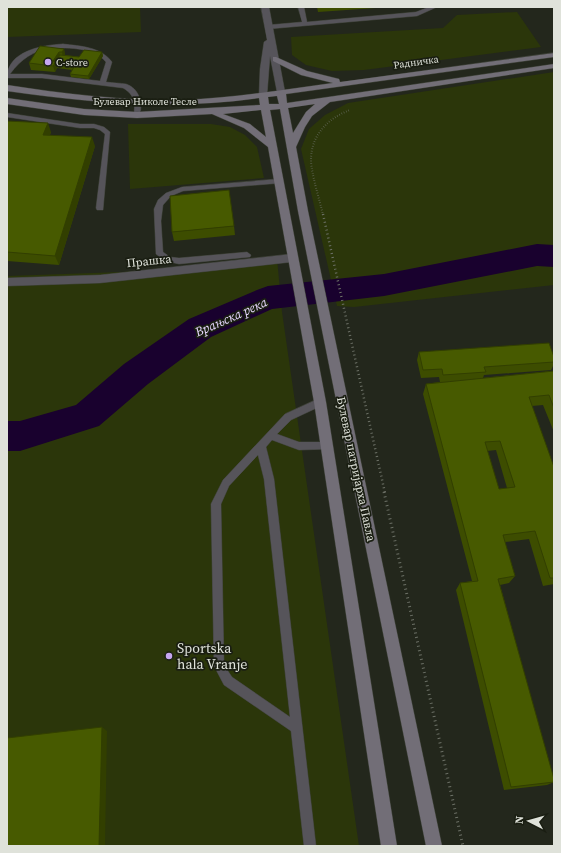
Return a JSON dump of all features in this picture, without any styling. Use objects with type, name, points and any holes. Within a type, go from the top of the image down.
[{"type":"main road","name":"Радничка","points":[[281,92],[554,55]]},
{"type":"main road","points":[[276,59],[314,76],[347,83]]},
{"type":"main road","name":"Радничка","points":[[283,106],[554,66]]},
{"type":"main road","name":"Булевар Николе Тесле","points":[[7,88],[76,98],[139,102],[194,103],[281,92]]},
{"type":"main road","name":"Булевар патријарха Павла","points":[[281,92],[314,265],[434,846]]},
{"type":"main road","name":"Булевар патријарха Павла","points":[[264,95],[265,108],[293,262],[320,402],[389,846]]},
{"type":"main road","points":[[291,149],[300,126],[309,114],[320,104],[332,98]]},
{"type":"main road","name":"Булевар Николе Тесле","points":[[7,101],[84,112],[137,115],[209,112],[283,106]]},
{"type":"main road","points":[[209,112],[237,121],[247,126],[272,146]]},
{"type":"street","points":[[265,7],[269,36],[276,59],[281,92]]},
{"type":"street","points":[[264,95],[264,69],[269,36]]},
{"type":"street","name":"Прашка","points":[[7,282],[100,279],[188,265],[293,262]]},
{"type":"lane","points":[[301,7],[305,24]]},
{"type":"lane","points":[[268,27],[417,14],[434,7]]},
{"type":"lane","points":[[7,75],[16,62],[30,51],[54,46],[104,54],[109,62],[103,83]]},
{"type":"lane","points":[[7,75],[79,79],[125,86],[133,90],[139,102],[137,115]]},
{"type":"lane","points":[[7,115],[80,126],[94,126],[102,128],[108,133],[100,208]]},
{"type":"lane","points":[[248,255],[188,265],[162,257],[159,252],[158,206],[164,198],[173,192],[182,189],[279,181]]},
{"type":"lane","points":[[298,729],[228,681],[219,666],[216,504],[226,483],[288,417],[320,402]]},
{"type":"lane","points":[[271,436],[300,446],[327,446]]},
{"type":"lane","points":[[261,447],[269,479],[310,846]]},
{"type":"path","points":[[354,110],[330,120],[319,131],[313,144],[311,162],[348,322],[463,846]]},
{"type":"green space","points":[[7,7],[140,7],[141,32],[7,37]]},
{"type":"green space","points":[[517,12],[541,47],[364,70],[332,71],[306,65],[292,55],[291,37],[443,28],[457,15]]},
{"type":"green space","points":[[554,72],[554,285],[354,307],[337,306],[301,149],[309,129],[325,115],[348,103]]},
{"type":"green space","points":[[128,124],[211,124],[230,127],[245,135],[257,147],[264,178],[130,189]]},
{"type":"green space","name":"Sportska hala Vranje","points":[[277,258],[282,312],[359,846],[7,846],[7,276],[150,271]]},
{"type":"building","points":[[40,46],[64,49],[62,52],[59,52],[53,61],[56,62],[53,66],[29,63]]},
{"type":"building","points":[[84,50],[102,52],[88,76],[70,74],[74,67],[56,65],[56,62],[54,64],[60,55],[79,57]]},
{"type":"building","points":[[7,121],[48,123],[43,135],[92,137],[55,256],[7,252]]},
{"type":"building","points":[[229,190],[234,226],[172,232],[170,196]]},
{"type":"building","points":[[549,343],[554,357],[554,362],[484,367],[486,372],[443,375],[442,369],[423,370],[419,352]]},
{"type":"building","points":[[554,371],[554,408],[549,395],[529,397],[554,467],[554,578],[550,578],[535,531],[503,535],[515,576],[498,579],[554,782],[511,787],[460,583],[478,581],[426,384]],"holes":[[[500,441],[515,487],[499,489],[485,442]]]},
{"type":"building","points":[[102,727],[99,846],[7,846],[7,738]]},
{"type":"waterway","name":"Врањска река","points":[[7,436],[20,436],[87,416],[136,374],[200,328],[268,298],[384,285],[537,255],[554,256]]},
{"type":"place","name":"C-store","points":[[48,62]]},
{"type":"place","name":"Sportska hala Vranje","points":[[169,656]]}]
